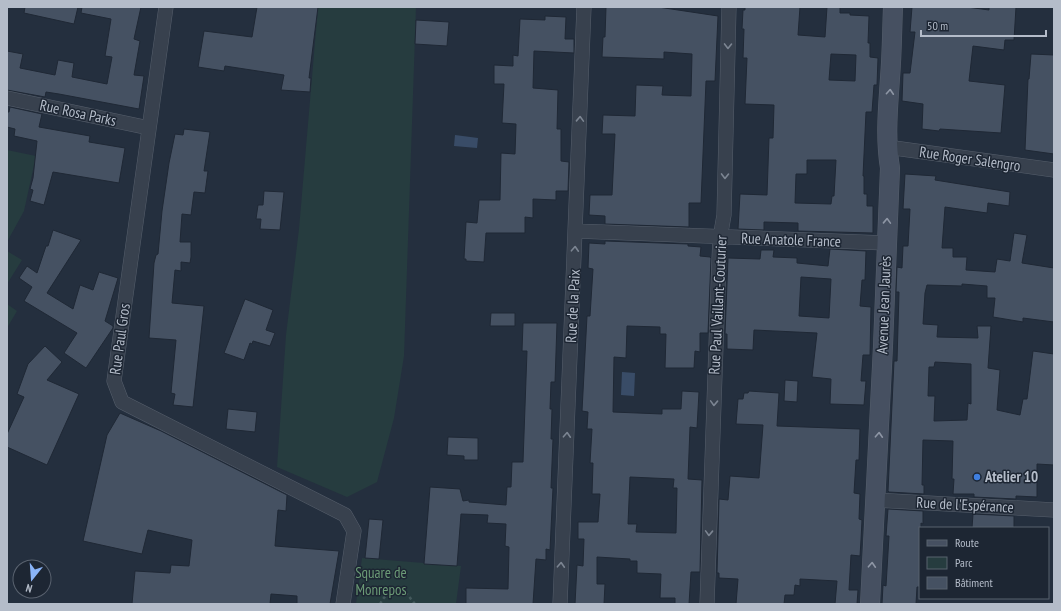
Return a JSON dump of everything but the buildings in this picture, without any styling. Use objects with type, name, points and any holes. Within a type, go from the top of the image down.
[{"type":"street","name":"Rue Paul Gros","points":[[166,7],[114,381],[122,402],[345,515],[354,531],[343,604]]},
{"type":"street","name":"Rue de la Paix","points":[[560,604],[584,7]]},
{"type":"street","name":"Rue Paul Vaillant-Couturier","points":[[707,604],[720,238],[724,216],[729,7]]},
{"type":"street","name":"Avenue Jean Jaurès","points":[[870,604],[890,168],[887,147],[893,7]]},
{"type":"street","name":"Rue Rosa Parks","points":[[7,98],[149,128]]},
{"type":"street","name":"Rue Roger Salengro","points":[[887,147],[1054,170]]},
{"type":"street","name":"Rue Anatole France","points":[[576,231],[720,238],[886,243]]},
{"type":"street","name":"Rue de l'Espérance","points":[[875,500],[1054,510]]},
{"type":"path","points":[[380,604],[384,596],[394,591],[407,594],[415,604]]},
{"type":"green space","points":[[318,7],[416,7],[404,356],[394,418],[377,482],[347,497],[277,467],[286,335],[299,229]]},
{"type":"green space","points":[[7,150],[36,156],[24,211],[7,242]]},
{"type":"green space","points":[[7,251],[22,260],[7,284]]},
{"type":"green space","points":[[7,304],[17,311],[7,328]]},
{"type":"green space","name":"Square de Monrepos","points":[[362,558],[461,566],[456,604],[356,604]]},
{"type":"water","points":[[455,135],[478,138],[477,148],[454,146]]},
{"type":"water","points":[[622,372],[635,373],[634,396],[621,395]]},
{"type":"place","name":"Atelier 10","points":[[977,477]]}]
